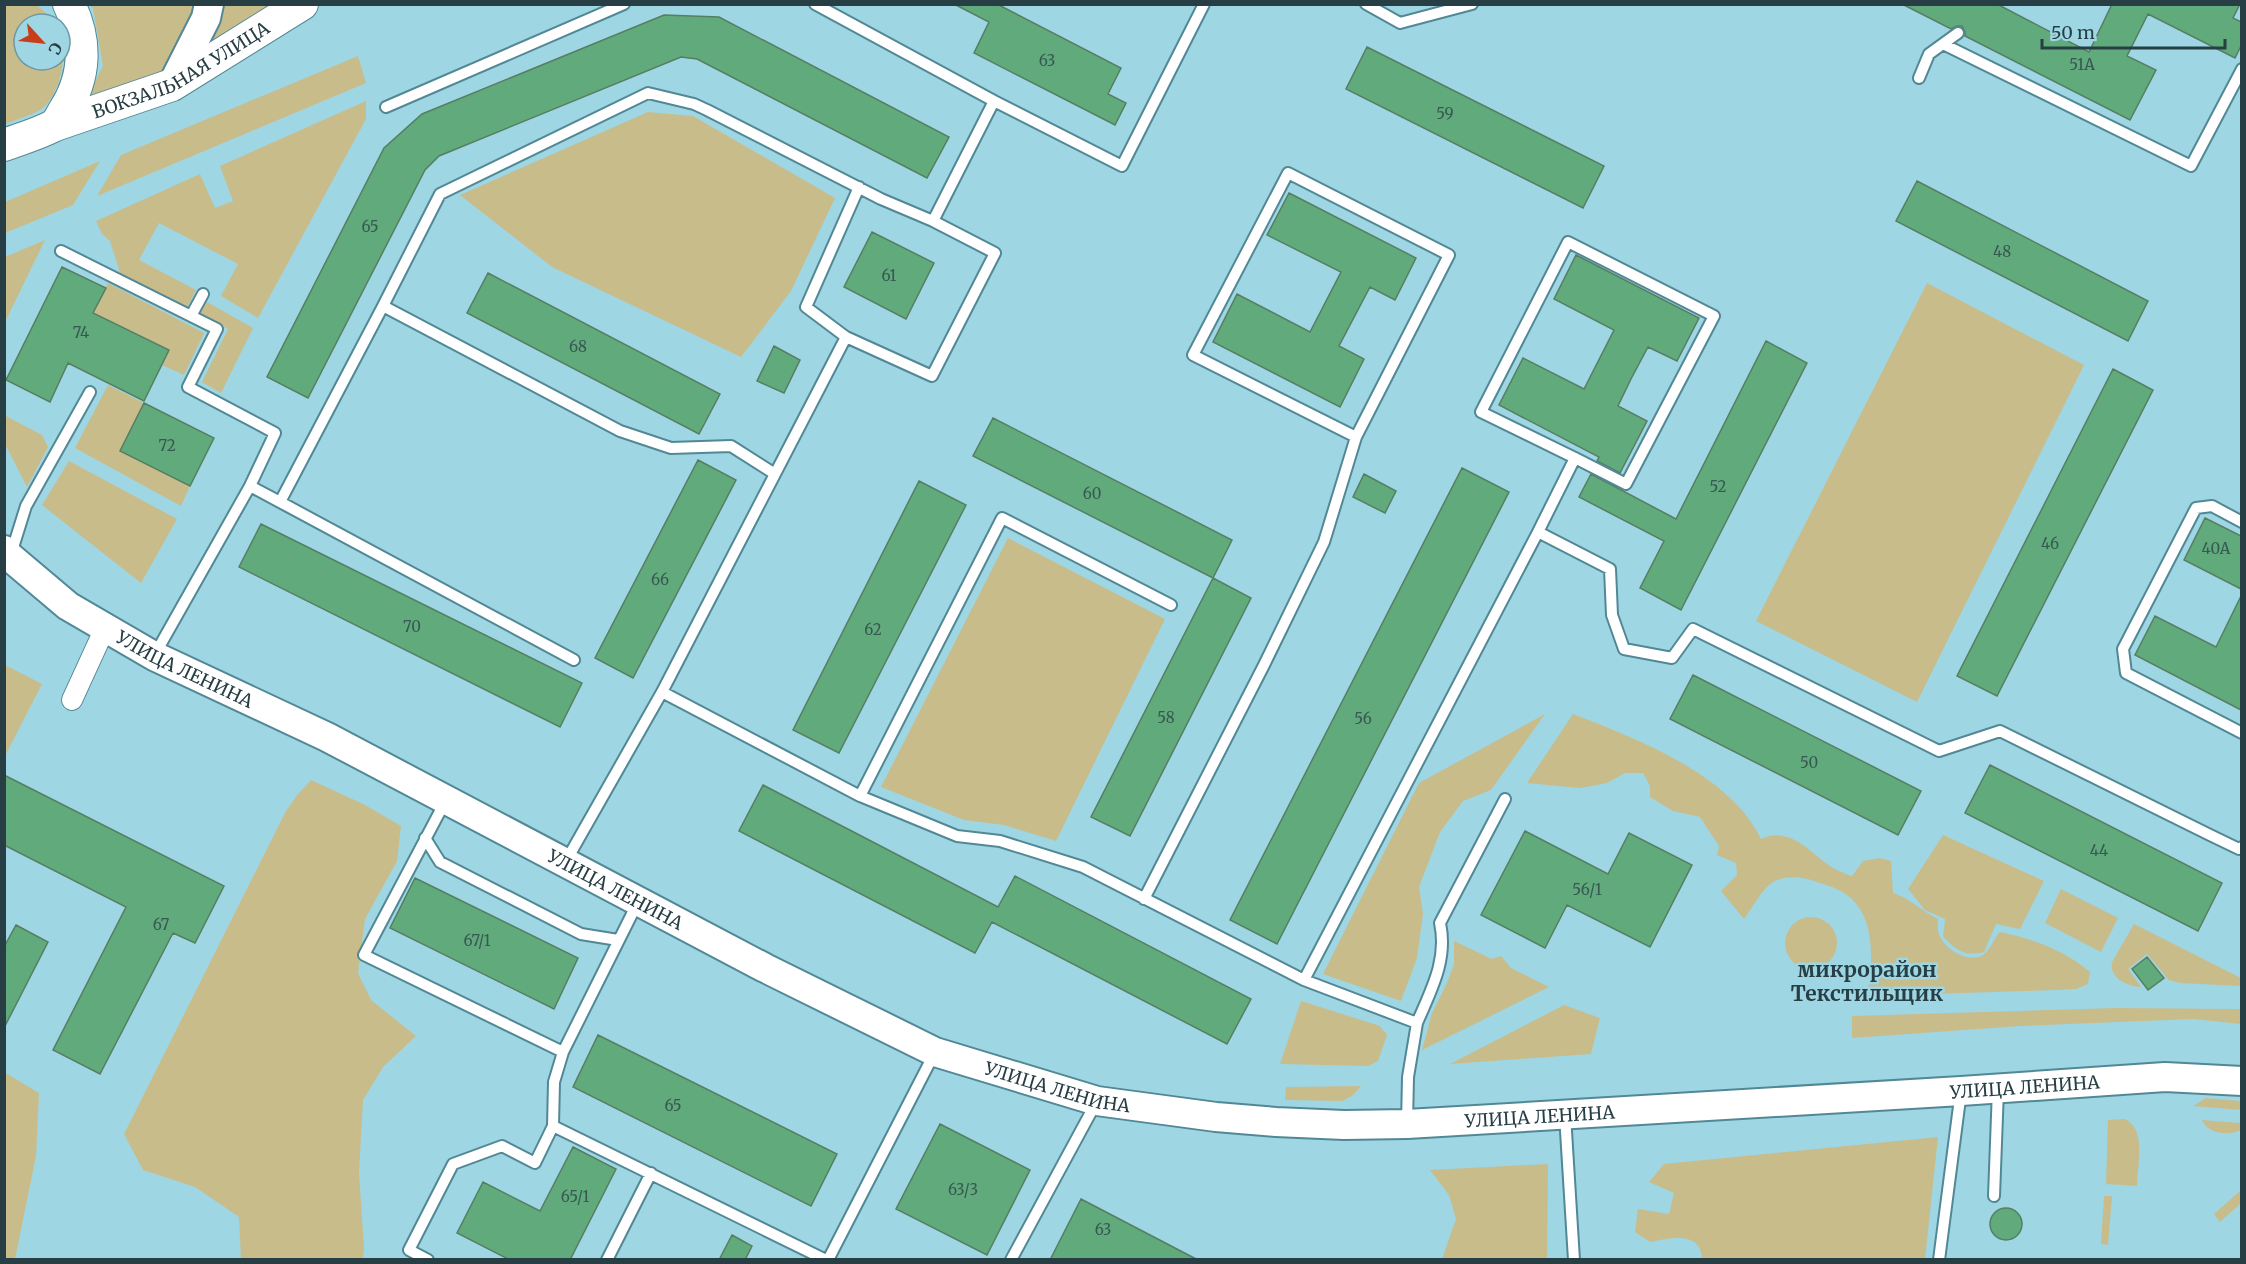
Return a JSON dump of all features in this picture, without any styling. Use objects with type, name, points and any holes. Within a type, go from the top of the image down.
[{"type":"main road","points":[[55,125],[73,98],[81,74],[83,48],[78,22],[69,4]]},
{"type":"main road","name":"ВОКЗАЛЬНАЯ УЛИЦА","points":[[4,145],[172,85],[302,4]]},
{"type":"street","points":[[172,85],[206,18],[209,4]]},
{"type":"street","name":"УЛИЦА ЛЕНИНА","points":[[7,554],[68,606],[154,656],[327,737],[566,861],[765,968],[935,1052],[1097,1101],[1216,1117],[1276,1122],[1344,1125],[1407,1124],[2165,1077],[2241,1081]]},
{"type":"street","points":[[72,700],[105,628]]},
{"type":"lane","points":[[386,106],[624,4]]},
{"type":"lane","points":[[815,4],[994,101],[1122,166],[1204,4]]},
{"type":"lane","points":[[1366,4],[1400,23],[1472,4]]},
{"type":"lane","points":[[1919,78],[1929,54],[1958,33]]},
{"type":"lane","points":[[1943,44],[2191,166],[2241,69]]},
{"type":"lane","points":[[280,502],[440,194],[648,93],[694,104],[995,253],[932,376],[846,337],[806,308],[859,187]]},
{"type":"lane","points":[[933,221],[994,101]]},
{"type":"lane","points":[[1144,899],[1324,543],[1356,437],[1449,255],[1288,173],[1193,355],[1356,437]]},
{"type":"lane","points":[[1568,242],[1714,316],[1626,484],[1575,458],[1481,412],[1568,242]]},
{"type":"lane","points":[[62,251],[217,329],[188,387],[275,433],[250,486],[154,656]]},
{"type":"lane","points":[[191,316],[203,294]]},
{"type":"lane","points":[[383,306],[620,432],[671,448],[731,446],[775,474]]},
{"type":"lane","points":[[566,861],[662,692],[846,337]]},
{"type":"lane","points":[[7,554],[26,506],[90,392]]},
{"type":"lane","points":[[1304,981],[1575,458]]},
{"type":"lane","points":[[250,486],[574,660]]},
{"type":"lane","points":[[2241,522],[2212,506],[2196,508],[2123,649],[2126,673],[2241,733]]},
{"type":"lane","points":[[860,796],[1002,518],[1171,605]]},
{"type":"lane","points":[[1538,532],[1610,570],[1612,615],[1624,649],[1672,658],[1693,629],[1939,751],[2000,731],[2210,836],[2239,849],[2241,847]]},
{"type":"lane","points":[[662,692],[860,796],[957,837],[1000,841],[1083,867],[1304,981],[1417,1023]]},
{"type":"lane","points":[[447,799],[364,954],[563,1052]]},
{"type":"lane","points":[[1407,1124],[1408,1077],[1417,1023],[1439,971],[1444,940],[1440,923],[1504,799]]},
{"type":"lane","points":[[425,838],[440,862],[581,934],[618,940]]},
{"type":"lane","points":[[428,1260],[409,1250],[453,1164],[502,1146],[536,1163],[554,1126],[554,1082],[563,1052],[639,900]]},
{"type":"lane","points":[[554,1126],[827,1260],[935,1052]]},
{"type":"lane","points":[[1994,1196],[1998,1089]]},
{"type":"lane","points":[[1940,1260],[1961,1091]]},
{"type":"lane","points":[[1011,1260],[1097,1101]]},
{"type":"lane","points":[[1565,1115],[1574,1260]]},
{"type":"lane","points":[[607,1260],[651,1173]]},
{"type":"shaded area","points":[[5,4],[37,5],[45,12],[12,12],[12,72],[61,72],[61,75],[54,93],[44,107],[5,124]]},
{"type":"shaded area","points":[[89,5],[200,5],[164,81],[85,101],[103,66],[93,8]]},
{"type":"shaded area","points":[[217,5],[292,5],[190,67]]},
{"type":"shaded area","points":[[358,56],[366,83],[97,196],[121,155]]},
{"type":"shaded area","points":[[366,101],[366,119],[258,318],[221,296],[238,264],[159,223],[139,260],[196,290],[187,308],[120,273],[110,241],[102,234],[96,221],[200,174],[215,208],[233,201],[220,166]]},
{"type":"shaded area","points":[[648,112],[693,116],[835,198],[791,291],[741,357],[552,267],[460,195]]},
{"type":"shaded area","points":[[100,161],[73,205],[5,233],[5,202]]},
{"type":"shaded area","points":[[45,240],[5,322],[5,257]]},
{"type":"shaded area","points":[[108,283],[204,333],[184,375],[162,365],[168,350],[93,313]]},
{"type":"shaded area","points":[[1927,283],[2084,365],[1917,702],[1756,621]]},
{"type":"shaded area","points":[[207,302],[253,328],[221,393],[202,382],[228,329],[200,313]]},
{"type":"shaded area","points":[[108,385],[144,403],[120,451],[190,486],[181,506],[75,448]]},
{"type":"shaded area","points":[[4,415],[42,435],[48,447],[27,487],[5,444]]},
{"type":"shaded area","points":[[69,461],[177,519],[141,583],[42,505]]},
{"type":"shaded area","points":[[1008,538],[1165,619],[1056,841],[1004,825],[964,820],[881,787]]},
{"type":"shaded area","points":[[5,665],[42,684],[5,756]]},
{"type":"shaded area","points":[[1545,714],[1491,790],[1463,801],[1440,832],[1419,887],[1423,914],[1417,958],[1401,1001],[1323,974],[1419,783]]},
{"type":"shaded area","points":[[1573,714],[1652,747],[1705,777],[1747,816],[1761,839],[1771,836],[1790,838],[1807,847],[1833,868],[1852,876],[1863,861],[1879,858],[1891,861],[1893,893],[1938,919],[1938,931],[1942,940],[1957,954],[1970,958],[1983,955],[2000,932],[2048,946],[2070,957],[2090,972],[2088,984],[2076,989],[2058,990],[1867,996],[1871,954],[1867,926],[1855,902],[1844,893],[1809,879],[1791,877],[1779,879],[1766,887],[1744,919],[1721,891],[1737,875],[1736,863],[1717,855],[1719,846],[1700,817],[1673,811],[1650,797],[1650,786],[1643,773],[1625,773],[1607,783],[1580,788],[1527,783]]},
{"type":"shaded area","points":[[311,780],[365,805],[401,826],[397,861],[365,919],[358,973],[371,1000],[416,1036],[383,1067],[363,1100],[359,1173],[363,1259],[241,1259],[239,1217],[195,1187],[143,1170],[124,1134],[286,811]]},
{"type":"shaded area","points":[[1943,835],[2044,881],[2020,929],[1996,924],[1984,952],[1971,954],[1952,946],[1943,937],[1945,919],[1925,910],[1908,889]]},
{"type":"shaded area","points":[[2061,889],[2118,918],[2101,952],[2045,923]]},
{"type":"shaded area","points":[[1811,917],[1821,919],[1829,925],[1835,933],[1837,943],[1835,953],[1829,961],[1821,967],[1811,969],[1801,967],[1793,961],[1787,953],[1785,943],[1787,933],[1793,925],[1801,919]]},
{"type":"shaded area","points":[[2134,924],[2241,978],[2241,986],[2180,983],[2169,980],[2147,954],[2128,969],[2141,987],[2120,980],[2113,973],[2112,962]]},
{"type":"shaded area","points":[[1454,941],[1492,959],[1501,956],[1511,968],[1549,987],[1422,1050],[1432,1013],[1454,964]]},
{"type":"shaded area","points":[[1301,1001],[1380,1026],[1387,1035],[1378,1061],[1368,1066],[1280,1064]]},
{"type":"shaded area","points":[[1564,1005],[1600,1018],[1591,1054],[1450,1064]]},
{"type":"shaded area","points":[[2115,1008],[2241,1009],[2241,1024],[2193,1019],[2020,1026],[1852,1038],[1852,1016]]},
{"type":"shaded area","points":[[4,1072],[39,1093],[36,1156],[15,1259],[5,1259]]},
{"type":"shaded area","points":[[1361,1086],[1352,1096],[1342,1101],[1285,1100],[1286,1087]]},
{"type":"shaded area","points":[[2206,1098],[2241,1101],[2241,1110],[2193,1106]]},
{"type":"shaded area","points":[[2125,1119],[2132,1124],[2138,1139],[2137,1186],[2106,1184],[2108,1120]]},
{"type":"shaded area","points":[[2202,1120],[2241,1123],[2241,1130],[2219,1133],[2205,1125]]},
{"type":"shaded area","points":[[1938,1137],[1925,1259],[1702,1259],[1700,1250],[1690,1240],[1675,1238],[1650,1242],[1635,1232],[1638,1209],[1669,1214],[1674,1193],[1649,1182],[1664,1164]]},
{"type":"shaded area","points":[[1548,1164],[1547,1259],[1442,1259],[1456,1219],[1449,1195],[1430,1170]]},
{"type":"shaded area","points":[[2241,1190],[2241,1203],[2220,1222],[2214,1214]]},
{"type":"shaded area","points":[[2104,1196],[2112,1196],[2108,1245],[2101,1244]]},
{"type":"building","points":[[954,4],[997,4],[1121,68],[1108,94],[1126,103],[1115,125],[974,53],[989,22]]},
{"type":"building","points":[[1902,4],[1997,4],[2089,52],[2112,4],[2240,4],[2233,18],[2241,22],[2241,46],[2235,58],[2148,14],[2127,56],[2156,70],[2130,120],[1965,36],[1962,26],[1951,29]]},
{"type":"building","points":[[664,15],[719,17],[949,137],[927,178],[697,59],[681,57],[439,156],[425,170],[308,398],[267,377],[384,148],[422,114]]},
{"type":"building","points":[[1367,47],[1604,166],[1583,208],[1346,89]]},
{"type":"building","points":[[1917,181],[2148,301],[2128,341],[1896,221]]},
{"type":"building","points":[[1289,193],[1416,258],[1395,300],[1370,287],[1339,346],[1364,359],[1340,407],[1213,342],[1237,294],[1310,332],[1341,272],[1267,235]]},
{"type":"building","points":[[872,232],[934,263],[906,319],[844,287]]},
{"type":"building","points":[[1576,255],[1699,318],[1677,361],[1648,347],[1631,379],[1618,406],[1647,421],[1620,473],[1597,461],[1599,457],[1499,405],[1523,358],[1584,389],[1614,330],[1554,299]]},
{"type":"building","points":[[62,267],[106,288],[93,313],[169,350],[144,401],[68,363],[50,402],[6,380]]},
{"type":"building","points":[[488,273],[720,394],[699,434],[467,313]]},
{"type":"building","points":[[1766,341],[1807,363],[1681,610],[1640,588],[1664,541],[1579,497],[1591,474],[1676,519]]},
{"type":"building","points":[[774,346],[800,360],[784,393],[757,381]]},
{"type":"building","points":[[2113,369],[2153,390],[1997,696],[1957,676]]},
{"type":"building","points":[[144,403],[214,438],[190,486],[120,451]]},
{"type":"building","points":[[993,418],[1232,540],[1213,578],[973,456]]},
{"type":"building","points":[[698,460],[736,480],[633,678],[595,658]]},
{"type":"building","points":[[1462,468],[1509,492],[1277,944],[1230,920]]},
{"type":"building","points":[[1364,474],[1396,491],[1385,513],[1353,497]]},
{"type":"building","points":[[919,481],[966,505],[839,753],[793,730]]},
{"type":"building","points":[[2205,518],[2241,536],[2241,589],[2184,560]]},
{"type":"building","points":[[261,524],[582,683],[560,727],[239,567]]},
{"type":"building","points":[[1213,578],[1251,598],[1130,836],[1091,817]]},
{"type":"building","points":[[2241,596],[2241,710],[2135,655],[2155,616],[2216,647]]},
{"type":"building","points":[[1693,675],[1921,791],[1898,835],[1670,719]]},
{"type":"building","points":[[1990,765],[2222,883],[2198,931],[1965,813]]},
{"type":"building","points":[[4,775],[224,886],[195,943],[173,933],[100,1074],[53,1050],[126,907],[4,845]]},
{"type":"building","points":[[763,785],[998,907],[1015,876],[1251,999],[1227,1044],[992,922],[975,953],[739,831]]},
{"type":"building","points":[[1525,831],[1608,874],[1629,833],[1692,865],[1650,947],[1567,905],[1545,948],[1481,915]]},
{"type":"building","points":[[415,878],[578,958],[554,1009],[390,928]]},
{"type":"building","points":[[16,925],[48,942],[4,1028],[4,947]]},
{"type":"building","points":[[2147,957],[2164,978],[2148,990],[2132,969]]},
{"type":"building","points":[[598,1035],[837,1154],[811,1206],[573,1087]]},
{"type":"building","points":[[940,1124],[1030,1170],[987,1255],[896,1209]]},
{"type":"building","points":[[573,1147],[616,1169],[570,1260],[510,1260],[457,1233],[483,1182],[540,1211]]},
{"type":"building","points":[[1081,1199],[1198,1260],[1050,1260]]},
{"type":"building","points":[[2006,1208],[2018,1212],[2022,1224],[2018,1236],[2006,1240],[1994,1236],[1990,1224],[1994,1212]]},
{"type":"building","points":[[732,1235],[752,1246],[745,1260],[719,1260]]},
{"type":"district","name":"микрорайон Текстильщик","points":[[1867,981]]}]
